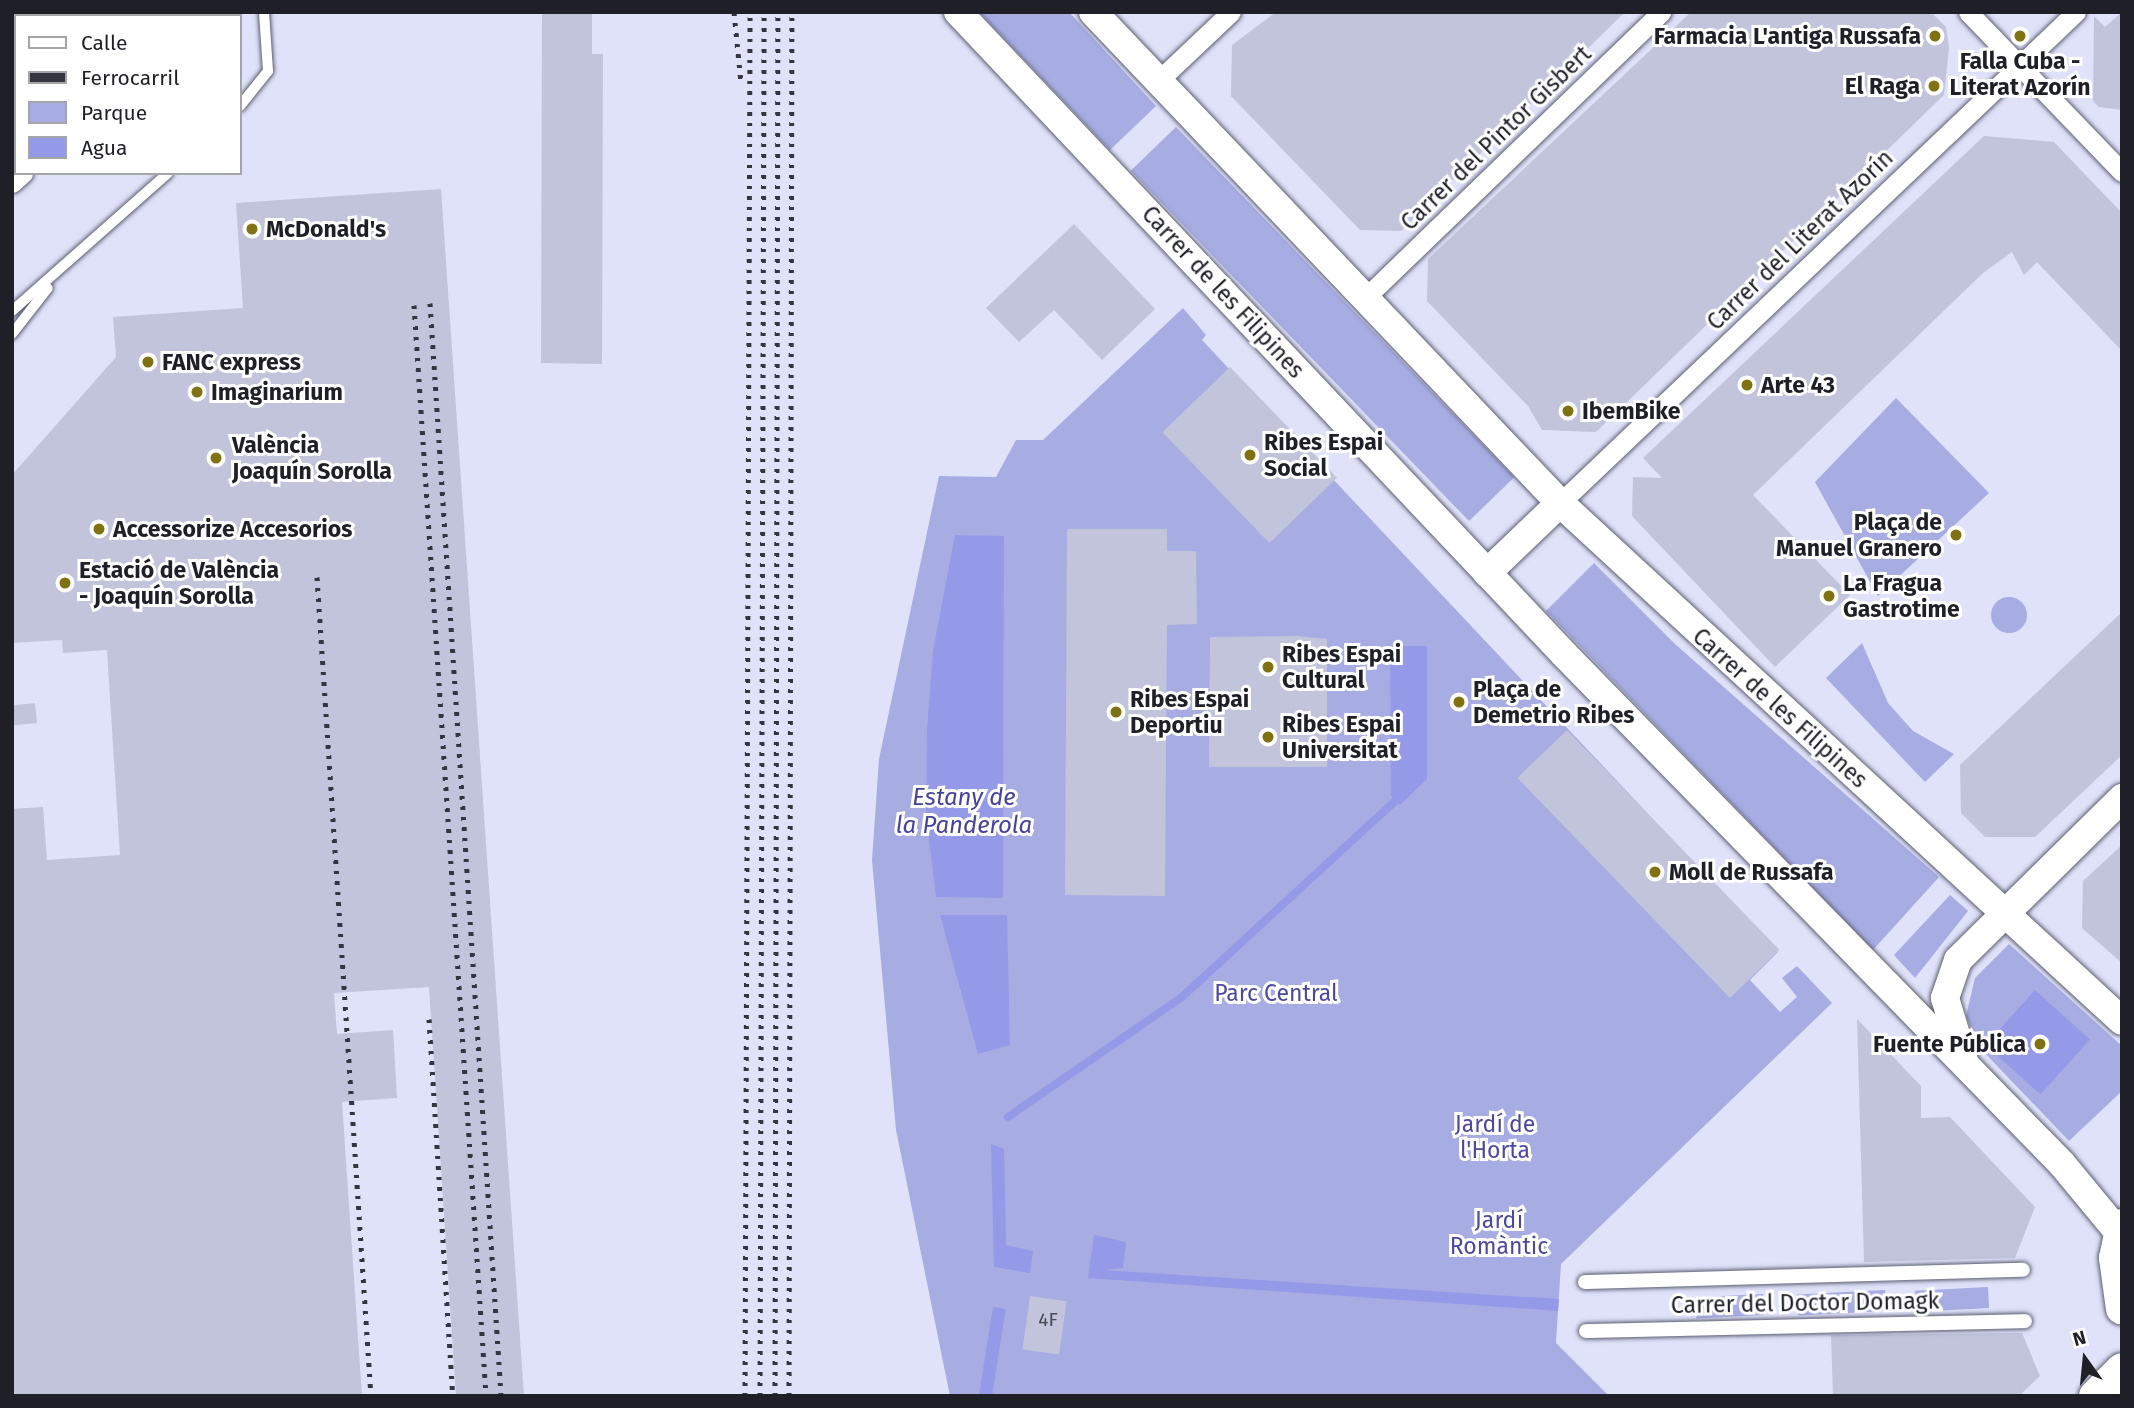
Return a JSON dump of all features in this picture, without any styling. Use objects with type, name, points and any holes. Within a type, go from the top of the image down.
[{"type":"main road","name":"Carrer de les Filipines","points":[[958,12],[1487,573],[1972,1076],[2062,1164],[2120,1229]]},
{"type":"main road","name":"Carrer de les Filipines","points":[[1093,12],[1560,503],[1767,700],[2004,908],[2122,1021]]},
{"type":"main road","points":[[1487,573],[1560,503]]},
{"type":"main road","points":[[2004,908],[2122,798]]},
{"type":"main road","name":"Carrer de les Filipines","points":[[1972,1076],[1954,1040],[1945,998],[1958,960],[2004,908]]},
{"type":"main road","points":[[2120,1229],[2122,1309]]},
{"type":"main road","points":[[2095,1396],[2122,1369]]},
{"type":"street","points":[[1158,81],[1231,12]]},
{"type":"street","name":"Carrer del Pintor Gisbert","points":[[1365,298],[1661,12]]},
{"type":"street","points":[[1968,12],[2122,172]]},
{"type":"street","name":"Carrer del Literat Azorín","points":[[1560,503],[2076,12]]},
{"type":"street","name":"Carrer del Doctor Domagk","points":[[1585,1282],[2023,1270]]},
{"type":"street","name":"Carrer del Doctor Domagk","points":[[1586,1331],[2025,1321]]},
{"type":"lane","points":[[242,104],[268,71],[264,12]]},
{"type":"lane","points":[[12,311],[57,276],[165,175]]},
{"type":"lane","points":[[12,334],[57,276]]},
{"type":"green space","points":[[979,12],[1069,12],[1156,106],[1110,150]]},
{"type":"green space","points":[[1176,127],[1514,477],[1469,521],[1131,171]]},
{"type":"green space","name":"Parc Central","points":[[1183,308],[1206,335],[1202,340],[1778,952],[1750,980],[1780,1012],[1797,997],[1782,978],[1797,966],[1832,1003],[1561,1264],[1556,1343],[1609,1396],[950,1396],[896,1130],[872,860],[879,759],[939,476],[996,477],[1016,440],[1043,440]]},
{"type":"green space","points":[[1896,398],[1989,493],[1878,596],[1815,482]]},
{"type":"green space","points":[[1594,563],[1675,644],[1939,877],[1873,950],[1546,611]]},
{"type":"green space","points":[[2009,597],[2022,602],[2027,615],[2022,628],[2009,633],[1996,628],[1991,615],[1996,602]]},
{"type":"green space","points":[[1862,643],[1888,703],[1913,731],[1954,754],[1925,782],[1826,678]]},
{"type":"green space","points":[[1950,895],[1968,911],[1915,978],[1894,955]]},
{"type":"green space","points":[[2009,944],[2122,1046],[2122,1091],[2069,1141],[1980,1048],[1966,1016],[1975,978]]},
{"type":"green space","points":[[1988,1287],[1989,1308],[1916,1312],[1915,1291]]},
{"type":"green space","points":[[1885,1290],[1886,1311],[1798,1316],[1797,1295]]},
{"type":"green space","points":[[1763,1294],[1764,1315],[1696,1319],[1695,1298]]},
{"type":"water","name":"Estany de la Panderola","points":[[955,535],[1004,536],[1003,898],[936,897],[926,815],[927,730],[933,651]]},
{"type":"water","points":[[1390,646],[1427,646],[1427,779],[1400,805],[1391,796]]},
{"type":"water","points":[[940,915],[1007,915],[1010,1045],[978,1054]]},
{"type":"water","points":[[2035,990],[2090,1040],[2040,1095],[1985,1045]]},
{"type":"water","points":[[991,1144],[1004,1149],[1006,1245],[1033,1251],[1030,1273],[994,1267]]},
{"type":"water","points":[[1094,1235],[1126,1242],[1123,1268],[1102,1270],[1559,1299],[1558,1311],[1088,1278]]},
{"type":"water","points":[[993,1307],[1006,1309],[992,1396],[979,1395]]},
{"type":"building","points":[[542,12],[592,12],[592,54],[603,54],[602,364],[541,363]]},
{"type":"building","points":[[1276,12],[1625,12],[1401,231],[1360,230],[1231,96],[1232,45]]},
{"type":"building","points":[[1691,12],[1931,12],[1946,27],[1949,48],[1944,95],[1596,432],[1542,430],[1528,406],[1427,301],[1428,259]]},
{"type":"building","points":[[2122,12],[2122,110],[2099,107],[2093,101],[2094,16],[2105,27]]},
{"type":"building","points":[[1984,136],[2054,142],[2122,213],[2122,351],[2037,262],[2024,275],[2012,252],[1983,273],[1753,495],[1850,595],[1775,667],[1632,516],[1633,477],[1662,478],[1643,458]]},
{"type":"building","points":[[441,189],[524,1396],[456,1396],[429,987],[334,993],[337,1034],[393,1030],[397,1098],[342,1102],[362,1396],[12,1396],[12,809],[43,807],[47,860],[120,855],[107,650],[63,653],[62,640],[12,643],[12,475],[116,357],[113,317],[243,308],[236,203]]},
{"type":"building","points":[[1074,224],[1155,309],[1102,360],[1054,310],[1019,342],[986,308]]},
{"type":"building","name":"Ribes Espai Social","points":[[1230,367],[1337,478],[1269,543],[1162,432]]},
{"type":"building","name":"Ribes Espai Deportiu","points":[[1067,529],[1167,529],[1167,551],[1196,551],[1197,624],[1167,625],[1165,896],[1065,895]]},
{"type":"building","points":[[2122,612],[2122,755],[2035,837],[1985,837],[1961,813],[1960,765]]},
{"type":"building","points":[[1297,636],[1327,639],[1327,767],[1209,767],[1210,637]]},
{"type":"building","points":[[35,703],[37,723],[14,725],[12,705]]},
{"type":"building","name":"Moll de Russafa","points":[[1567,730],[1780,950],[1730,998],[1517,778]]},
{"type":"building","points":[[2122,845],[2122,963],[2082,928],[2083,881]]},
{"type":"building","points":[[1857,1019],[1921,1086],[1921,1118],[1950,1117],[2035,1207],[2015,1258],[1864,1262]]},
{"type":"building","points":[[1030,1296],[1067,1301],[1059,1355],[1022,1349]]},
{"type":"building","points":[[2022,1333],[2040,1376],[2019,1396],[1833,1396],[1831,1335]]},
{"type":"waterway","points":[[1008,1117],[1182,997],[1396,800]]},
{"type":"railway","points":[[734,12],[741,82]]},
{"type":"railway","points":[[745,1396],[750,12]]},
{"type":"railway","points":[[760,1396],[764,12]]},
{"type":"railway","points":[[775,1396],[778,12]]},
{"type":"railway","points":[[789,1396],[792,12]]},
{"type":"railway","points":[[430,303],[501,1396]]},
{"type":"railway","points":[[414,305],[486,1396]]},
{"type":"railway","points":[[317,577],[371,1396]]},
{"type":"railway","points":[[429,1019],[453,1396]]},
{"type":"place","name":"Farmacia L'antiga Russafa","points":[[1935,36]]},
{"type":"place","name":"Falla Cuba - Literat Azorín","points":[[2020,36]]},
{"type":"place","name":"El Raga","points":[[1934,86]]},
{"type":"place","name":"McDonald's","points":[[252,229]]},
{"type":"place","name":"FANC express","points":[[148,362]]},
{"type":"place","name":"Arte 43","points":[[1747,385]]},
{"type":"place","name":"Imaginarium","points":[[197,392]]},
{"type":"place","name":"IbemBike","points":[[1568,411]]},
{"type":"place","name":"Ribes Espai Social","points":[[1250,455]]},
{"type":"place","name":"València Joaquín Sorolla","points":[[216,458]]},
{"type":"place","name":"Accessorize Accesorios","points":[[99,529]]},
{"type":"place","name":"Plaça de Manuel Granero","points":[[1956,535]]},
{"type":"place","name":"Estació de València - Joaquín Sorolla","points":[[65,583]]},
{"type":"place","name":"La Fragua Gastrotime","points":[[1829,596]]},
{"type":"place","name":"Ribes Espai Cultural","points":[[1268,667]]},
{"type":"place","name":"Plaça de Demetrio Ribes","points":[[1459,702]]},
{"type":"place","name":"Ribes Espai Deportiu","points":[[1116,712]]},
{"type":"place","name":"Ribes Espai Universitat","points":[[1268,737]]},
{"type":"place","name":"Moll de Russafa","points":[[1655,872]]},
{"type":"place","name":"Fuente Pública","points":[[2040,1044]]},
{"type":"park label","name":"Jardí de l'Horta","points":[[1495,1137]]},
{"type":"park label","name":"Jardí Romàntic","points":[[1499,1233]]}]
